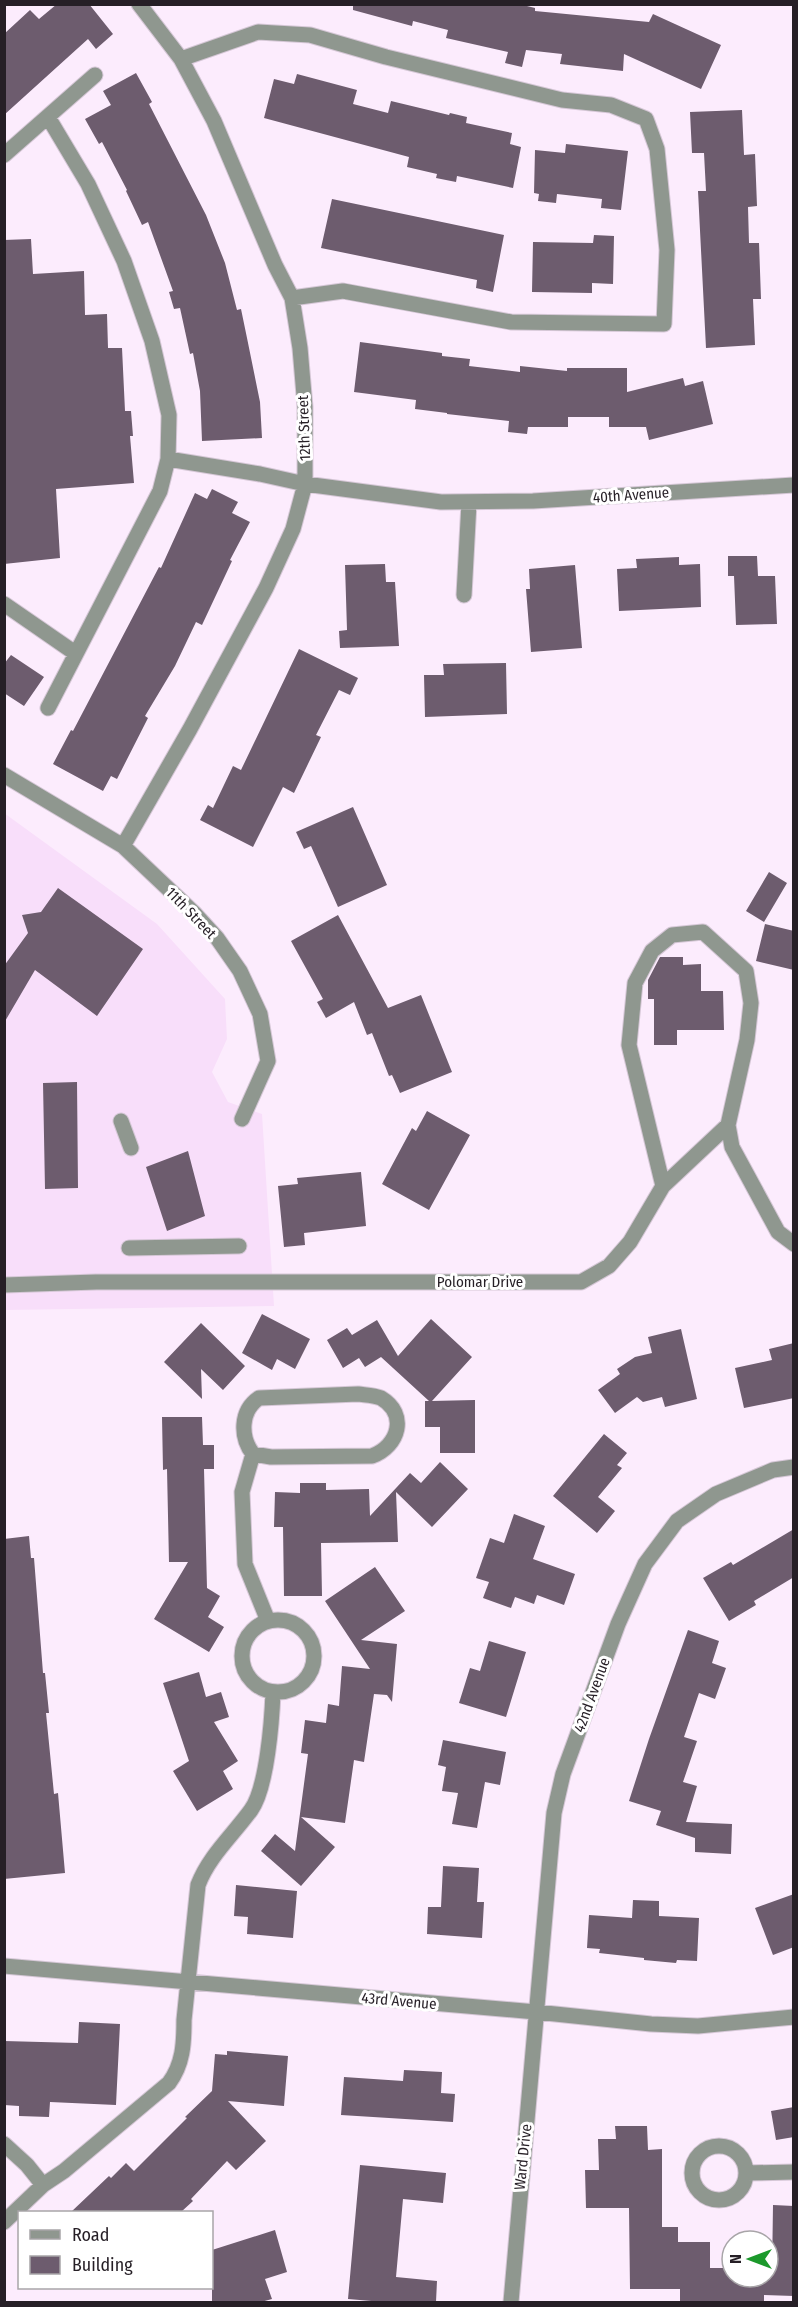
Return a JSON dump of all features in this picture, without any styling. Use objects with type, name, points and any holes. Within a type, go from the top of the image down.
[{"type":"street","name":"12th Street","points":[[123,846],[190,729],[266,588],[294,529],[306,484],[305,407],[300,348],[292,298],[214,121],[181,59],[139,4]]},
{"type":"street","points":[[181,59],[258,32],[310,35],[386,57],[562,100],[611,105],[646,119],[657,150],[667,250],[664,324],[511,322],[343,291],[292,298]]},
{"type":"street","points":[[4,154],[95,75]]},
{"type":"street","points":[[48,117],[88,184],[124,261],[152,342],[169,415],[168,459],[160,490],[48,708]]},
{"type":"street","name":"40th Avenue","points":[[168,459],[261,474],[306,484],[441,502],[533,501],[794,485]]},
{"type":"street","points":[[464,595],[469,503]]},
{"type":"street","points":[[4,604],[75,653]]},
{"type":"street","name":"11th Street","points":[[4,775],[123,846],[195,914],[240,971],[261,1014],[268,1061],[242,1119]]},
{"type":"street","points":[[663,1186],[629,1045],[636,983],[652,951],[672,935],[703,932],[746,971],[751,1003],[747,1040],[728,1125],[732,1147],[778,1232],[794,1244]]},
{"type":"street","points":[[121,1121],[132,1148]]},
{"type":"street","name":"Polomar Drive","points":[[4,1285],[96,1282],[581,1282],[609,1266],[630,1242],[663,1186],[728,1125]]},
{"type":"street","points":[[129,1248],[239,1246]]},
{"type":"street","points":[[253,1454],[271,1457],[372,1455],[383,1452],[395,1439],[396,1418],[391,1407],[380,1398],[369,1395],[263,1397],[251,1404],[245,1416],[244,1437],[253,1454],[242,1492],[245,1564],[268,1621]]},
{"type":"street","name":"42nd Avenue","points":[[536,2012],[554,1813],[563,1774],[618,1624],[645,1564],[678,1521],[716,1494],[773,1470],[794,1467]]},
{"type":"street","points":[[279,1619],[301,1627],[309,1636],[313,1647],[315,1659],[306,1680],[296,1688],[285,1692],[262,1689],[245,1671],[242,1659],[243,1646],[248,1635],[256,1626],[268,1621],[279,1619]]},
{"type":"street","points":[[4,2222],[43,2185],[64,2171],[161,2091],[178,2071],[184,2040],[198,1885],[204,1868],[253,1808],[261,1787],[273,1712],[273,1692]]},
{"type":"street","name":"43rd Avenue","points":[[4,1966],[651,2024],[698,2026],[794,2017]]},
{"type":"street","name":"Ward Drive","points":[[511,2302],[536,2012]]},
{"type":"street","points":[[4,2144],[27,2165],[43,2185]]},
{"type":"street","points":[[746,2173],[794,2172]]},
{"type":"shaded area","points":[[4,813],[157,924],[225,999],[227,1039],[212,1072],[228,1102],[262,1114],[274,1306],[5,1310]]},
{"type":"building","points":[[57,4],[89,4],[113,34],[96,49],[88,39],[4,115],[4,34],[30,10],[39,19]]},
{"type":"building","points":[[353,4],[519,4],[535,8],[535,11],[649,22],[653,14],[721,45],[701,89],[624,54],[623,71],[560,64],[562,54],[526,50],[522,67],[505,63],[508,52],[446,38],[448,30],[413,21],[412,26],[353,10]]},
{"type":"building","points":[[136,73],[152,102],[149,104],[206,215],[225,263],[237,310],[241,309],[260,402],[262,438],[202,441],[200,391],[193,353],[190,354],[180,308],[174,309],[169,292],[173,291],[148,222],[142,225],[102,142],[99,144],[85,119],[111,105],[103,91]]},
{"type":"building","points":[[297,74],[357,90],[353,104],[388,113],[391,101],[467,117],[466,123],[512,133],[510,144],[521,147],[513,188],[457,176],[456,182],[436,178],[437,174],[407,167],[409,157],[264,118],[274,79],[294,84]]},
{"type":"building","points":[[742,110],[744,155],[755,154],[757,206],[748,207],[749,243],[759,243],[761,299],[753,299],[755,345],[706,348],[698,191],[706,191],[704,153],[692,153],[690,112]]},
{"type":"building","points":[[566,144],[628,151],[621,210],[601,208],[602,199],[557,194],[556,203],[538,201],[539,194],[534,193],[535,150],[565,153]]},
{"type":"building","points":[[332,199],[504,235],[493,292],[476,288],[477,280],[321,248]]},
{"type":"building","points":[[594,235],[614,236],[613,284],[592,283],[592,293],[532,292],[533,242],[593,243]]},
{"type":"building","points":[[31,239],[33,274],[84,271],[85,315],[107,314],[108,348],[122,348],[125,411],[131,411],[133,436],[130,436],[134,483],[56,489],[60,558],[4,564],[4,240]]},
{"type":"building","points":[[360,342],[442,353],[442,356],[470,359],[469,366],[520,372],[520,366],[567,371],[567,368],[627,368],[627,392],[683,378],[685,386],[703,381],[713,424],[649,440],[646,427],[609,427],[609,417],[568,417],[568,427],[528,427],[527,434],[508,432],[509,421],[415,409],[416,400],[354,392]]},
{"type":"building","points":[[212,489],[238,502],[232,513],[250,522],[230,560],[232,561],[202,625],[196,622],[175,666],[145,716],[148,718],[117,779],[111,776],[103,791],[53,764],[71,730],[73,731],[159,567],[161,568],[195,493],[207,499]]},
{"type":"building","points":[[728,556],[757,556],[758,576],[775,576],[777,624],[736,625],[734,576],[728,576]]},
{"type":"building","points":[[679,557],[679,565],[700,564],[701,607],[619,611],[617,569],[637,568],[636,559]]},
{"type":"building","points":[[385,564],[386,582],[395,582],[399,646],[340,648],[339,631],[347,630],[345,565]]},
{"type":"building","points":[[575,565],[582,648],[531,652],[526,589],[530,589],[529,569]]},
{"type":"building","points":[[299,649],[358,678],[350,695],[339,690],[316,735],[321,737],[294,793],[283,787],[253,847],[200,820],[208,805],[213,808],[233,766],[241,770]]},
{"type":"building","points":[[11,655],[44,677],[24,706],[4,693],[4,664]]},
{"type":"building","points":[[506,663],[507,714],[425,717],[424,675],[444,675],[443,664]]},
{"type":"building","points":[[353,807],[387,885],[338,907],[311,846],[304,849],[296,832]]},
{"type":"building","points":[[769,872],[787,883],[764,922],[746,911]]},
{"type":"building","points":[[58,888],[143,949],[97,1016],[35,970],[4,1023],[4,966],[28,933],[22,915],[41,912]]},
{"type":"building","points":[[338,915],[388,1008],[421,995],[452,1072],[400,1093],[392,1075],[389,1076],[372,1033],[367,1035],[354,1002],[326,1018],[317,1002],[323,999],[291,941]]},
{"type":"building","points":[[765,924],[794,931],[794,970],[756,961]]},
{"type":"building","points":[[660,957],[683,957],[683,965],[701,964],[701,991],[723,991],[724,1030],[677,1030],[677,1045],[654,1045],[654,999],[648,999],[648,980]]},
{"type":"building","points":[[77,1082],[78,1188],[45,1189],[43,1083]]},
{"type":"building","points":[[427,1111],[470,1135],[429,1210],[382,1184],[412,1128],[416,1131]]},
{"type":"building","points":[[188,1151],[205,1216],[167,1231],[146,1167]]},
{"type":"building","points":[[361,1172],[366,1226],[304,1233],[305,1245],[284,1247],[278,1186],[298,1184],[297,1178]]},
{"type":"building","points":[[262,1314],[310,1339],[295,1369],[277,1359],[272,1370],[242,1353]]},
{"type":"building","points":[[431,1319],[472,1357],[432,1401],[475,1400],[475,1453],[440,1453],[440,1427],[425,1427],[425,1401],[429,1401],[381,1357],[365,1367],[359,1358],[343,1368],[327,1340],[347,1328],[352,1335],[377,1320],[398,1356]]},
{"type":"building","points":[[201,1323],[245,1366],[223,1390],[201,1369],[202,1399],[164,1362]]},
{"type":"building","points":[[681,1329],[697,1399],[665,1407],[662,1397],[643,1402],[637,1397],[615,1413],[598,1390],[620,1374],[617,1369],[635,1357],[652,1353],[648,1337]]},
{"type":"building","points":[[794,1343],[794,1398],[744,1408],[735,1368],[772,1360],[769,1349]]},
{"type":"building","points":[[162,1417],[202,1417],[203,1445],[214,1445],[214,1469],[204,1469],[207,1588],[220,1596],[208,1617],[224,1627],[209,1652],[154,1619],[188,1562],[169,1562],[167,1469],[163,1470]]},
{"type":"building","points":[[604,1434],[627,1453],[617,1465],[622,1468],[598,1497],[615,1511],[597,1533],[553,1496]]},
{"type":"building","points":[[440,1462],[468,1489],[432,1527],[396,1492],[398,1542],[321,1543],[322,1596],[284,1596],[283,1527],[274,1527],[275,1492],[300,1493],[300,1483],[326,1483],[326,1490],[369,1489],[370,1516],[410,1473],[421,1483]]},
{"type":"building","points":[[514,1514],[545,1526],[533,1559],[575,1574],[564,1605],[537,1595],[534,1604],[515,1597],[511,1608],[483,1598],[489,1582],[476,1578],[490,1538],[504,1543]]},
{"type":"building","points":[[794,1529],[794,1577],[754,1601],[756,1605],[729,1621],[703,1578],[731,1562],[733,1565]]},
{"type":"building","points":[[29,1536],[31,1558],[34,1558],[43,1673],[45,1673],[49,1713],[46,1713],[54,1794],[58,1793],[65,1873],[4,1879],[4,1539]]},
{"type":"building","points":[[375,1567],[405,1611],[361,1640],[397,1644],[392,1702],[387,1695],[374,1694],[364,1762],[354,1760],[345,1823],[301,1817],[335,1847],[301,1886],[261,1851],[275,1834],[295,1851],[308,1754],[301,1753],[305,1720],[326,1723],[328,1704],[339,1706],[342,1666],[370,1669],[325,1601]]},
{"type":"building","points":[[688,1630],[719,1641],[712,1663],[726,1668],[715,1699],[699,1693],[684,1737],[697,1741],[683,1782],[697,1786],[686,1822],[732,1824],[731,1854],[695,1852],[695,1838],[656,1825],[661,1811],[629,1801]]},
{"type":"building","points":[[489,1641],[526,1652],[506,1717],[459,1703],[470,1668],[480,1671]]},
{"type":"building","points":[[199,1672],[206,1697],[221,1692],[229,1717],[214,1722],[238,1761],[223,1771],[233,1789],[197,1811],[173,1771],[189,1761],[163,1683]]},
{"type":"building","points":[[443,1740],[506,1752],[500,1785],[485,1782],[477,1828],[452,1824],[458,1793],[442,1791],[446,1767],[438,1765]]},
{"type":"building","points":[[443,1866],[479,1868],[477,1902],[484,1902],[482,1938],[427,1934],[428,1907],[441,1907]]},
{"type":"building","points":[[236,1885],[297,1891],[293,1938],[247,1934],[248,1917],[234,1916]]},
{"type":"building","points":[[794,1894],[794,1947],[773,1955],[755,1908]]},
{"type":"building","points":[[633,1900],[659,1901],[659,1916],[699,1918],[697,1961],[677,1960],[676,1963],[644,1960],[644,1958],[599,1953],[600,1949],[587,1948],[589,1915],[632,1918]]},
{"type":"building","points":[[79,2022],[120,2024],[116,2105],[50,2102],[49,2117],[19,2116],[19,2106],[4,2105],[4,2041],[78,2043]]},
{"type":"building","points":[[227,2051],[288,2056],[284,2106],[228,2101],[266,2141],[236,2170],[227,2161],[182,2211],[72,2211],[126,2163],[134,2171],[187,2118],[185,2117],[212,2091],[215,2054],[227,2055]]},
{"type":"building","points":[[404,2070],[442,2072],[441,2093],[455,2094],[453,2122],[341,2115],[344,2077],[403,2081]]},
{"type":"building","points":[[794,2107],[794,2137],[776,2140],[771,2111]]},
{"type":"building","points":[[615,2126],[647,2126],[648,2150],[662,2149],[662,2227],[678,2227],[678,2242],[710,2242],[710,2268],[720,2268],[720,2289],[780,2289],[780,2229],[773,2229],[773,2205],[794,2206],[794,2296],[764,2295],[764,2302],[680,2302],[680,2289],[630,2289],[629,2208],[586,2208],[585,2170],[599,2170],[598,2139],[616,2139]]},
{"type":"building","points":[[360,2165],[446,2173],[443,2203],[403,2199],[396,2277],[437,2281],[436,2302],[383,2302],[348,2299]]},
{"type":"building","points":[[275,2230],[287,2272],[265,2279],[272,2299],[261,2302],[212,2302],[213,2250]]}]
